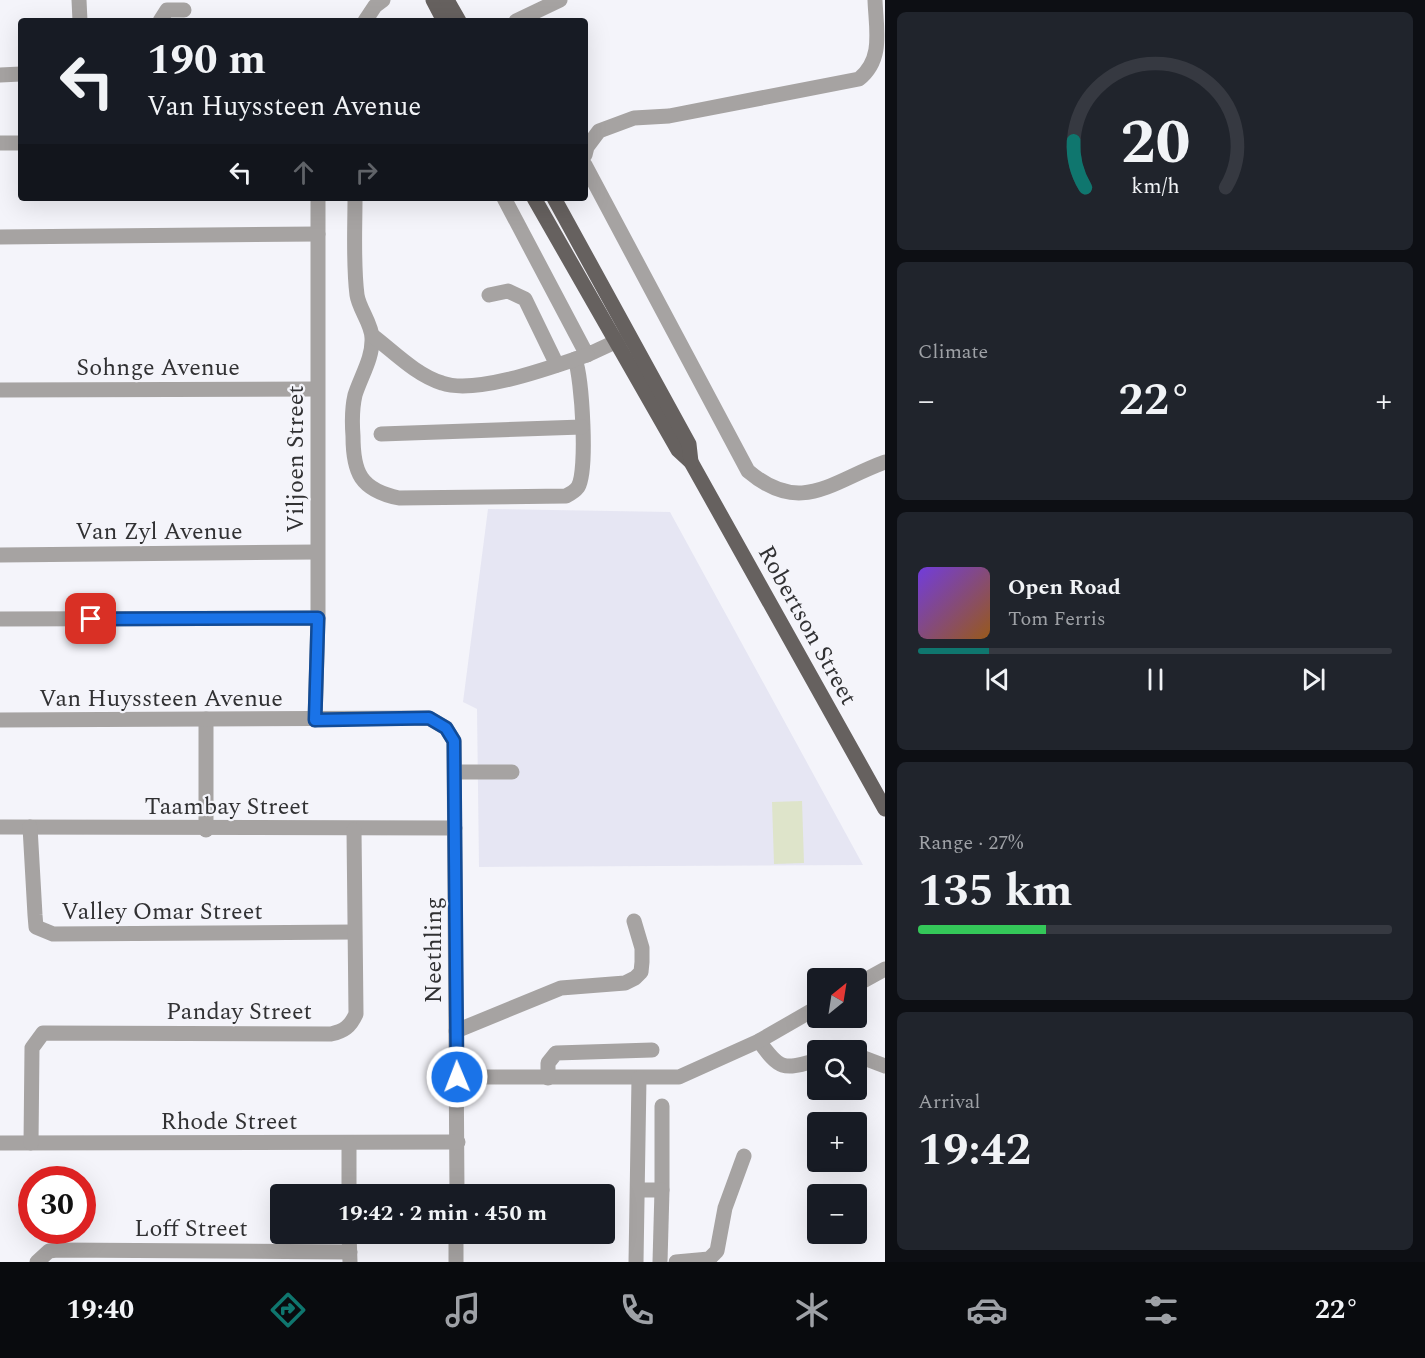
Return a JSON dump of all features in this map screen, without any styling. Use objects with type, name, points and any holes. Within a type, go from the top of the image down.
[{"type":"main road","points":[[433,0],[442,18]]},
{"type":"main road","points":[[447,0],[457,18]]},
{"type":"main road","name":"Robertson Street","points":[[536,201],[622,340]]},
{"type":"main road","name":"Robertson Street","points":[[555,201],[678,450],[691,462],[885,809]]},
{"type":"street","points":[[79,0],[80,18]]},
{"type":"street","points":[[367,18],[375,6],[383,0]]},
{"type":"street","points":[[522,18],[560,0]]},
{"type":"street","points":[[588,146],[599,131],[634,118],[669,116],[860,79],[871,69],[876,53],[875,0]]},
{"type":"street","points":[[162,18],[167,10],[184,10]]},
{"type":"street","points":[[0,75],[18,74]]},
{"type":"street","points":[[0,143],[18,143]]},
{"type":"street","points":[[588,171],[748,471],[760,482],[791,494],[819,492],[885,462]]},
{"type":"street","name":"Viljoen Street","points":[[315,720],[318,618],[318,201]]},
{"type":"street","points":[[355,201],[357,297],[373,336],[414,368],[443,384],[462,386],[486,384],[557,365],[622,340]]},
{"type":"street","points":[[373,336],[368,362],[355,397],[353,446],[355,466],[360,478],[383,495],[399,498],[566,496],[578,488],[582,427],[581,357],[505,201]]},
{"type":"street","points":[[0,237],[318,234]]},
{"type":"street","points":[[489,295],[508,291],[525,299],[557,365]]},
{"type":"street","name":"Sohnge Avenue","points":[[0,390],[317,388]]},
{"type":"street","points":[[381,434],[582,427]]},
{"type":"street","name":"Van Zyl Avenue","points":[[0,555],[317,552]]},
{"type":"street","points":[[0,619],[318,618]]},
{"type":"street","name":"Van Huyssteen Avenue","points":[[0,720],[429,718]]},
{"type":"street","name":"Neethling","points":[[429,718],[446,728],[453,736],[457,1184]]},
{"type":"street","points":[[206,719],[206,830]]},
{"type":"street","points":[[455,772],[512,772]]},
{"type":"street","name":"Taambay Street","points":[[0,827],[206,830],[455,828]]},
{"type":"street","name":"Valley Omar Street","points":[[30,827],[36,927],[43,932],[354,932]]},
{"type":"street","name":"Panday Street","points":[[31,1143],[32,1048],[43,1033],[331,1034],[343,1031],[356,1014],[354,830]]},
{"type":"street","points":[[456,1030],[561,988],[625,983],[635,978],[641,972],[642,948],[633,921]]},
{"type":"street","points":[[867,979],[885,969]]},
{"type":"street","points":[[457,1077],[679,1077],[759,1041],[807,1013]]},
{"type":"street","points":[[759,1041],[771,1057],[786,1066],[797,1067],[807,1064]]},
{"type":"street","points":[[548,1078],[548,1064],[556,1053],[652,1050]]},
{"type":"street","points":[[867,1059],[885,1066]]},
{"type":"street","points":[[636,1262],[639,1078]]},
{"type":"street","points":[[660,1262],[662,1106]]},
{"type":"street","name":"Rhode Street","points":[[0,1143],[458,1142]]},
{"type":"street","points":[[349,1144],[349,1184]]},
{"type":"street","points":[[676,1262],[709,1259],[717,1251],[725,1208],[744,1156]]},
{"type":"street","points":[[638,1190],[662,1190]]},
{"type":"street","points":[[456,1244],[456,1262]]},
{"type":"street","name":"Loff Street","points":[[37,1262],[48,1251],[57,1250],[350,1257]]},
{"type":"shaded area","points":[[488,509],[670,512],[863,865],[479,867],[477,709],[463,702]]},
{"type":"green space","points":[[802,801],[804,863],[774,864],[772,802]]},
{"type":"route","points":[[91,619],[318,618],[315,720],[429,718],[441,724],[453,736],[457,1077]]}]
